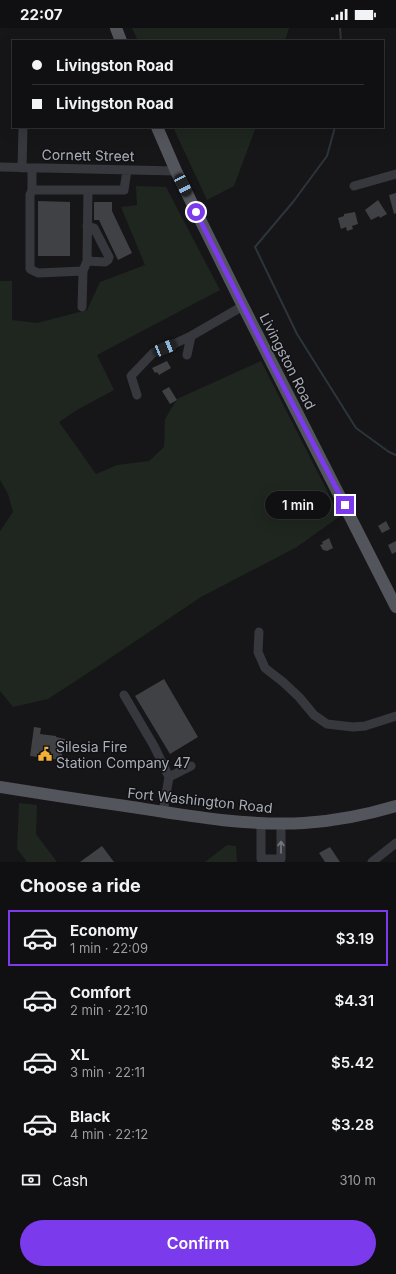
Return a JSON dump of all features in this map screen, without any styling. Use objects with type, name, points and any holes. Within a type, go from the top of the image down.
[{"type":"main road","points":[[116,28],[121,40]]},
{"type":"main road","name":"Livingston Road","points":[[157,128],[176,171],[243,306],[396,607]]},
{"type":"main road","name":"Fort Washington Road","points":[[0,787],[197,817],[281,824],[339,819],[377,812],[396,806]]},
{"type":"street","points":[[22,168],[23,128]]},
{"type":"street","name":"Cornett Street","points":[[0,167],[176,171]]},
{"type":"street","points":[[32,168],[32,190],[30,195],[30,269],[38,273],[83,271]]},
{"type":"street","points":[[32,190],[124,190],[127,170]]},
{"type":"street","points":[[354,186],[396,174]]},
{"type":"street","points":[[82,307],[83,271],[86,261],[88,190]]},
{"type":"street","points":[[86,261],[105,262],[109,257],[94,228],[87,226]]},
{"type":"street","points":[[137,395],[131,376],[153,353],[191,336],[243,306]]},
{"type":"street","points":[[187,355],[191,336]]},
{"type":"street","points":[[259,632],[258,652],[265,668],[299,697],[314,715],[327,724],[353,727],[365,726],[396,716]]},
{"type":"street","points":[[124,695],[154,746],[169,777],[163,812]]},
{"type":"street","points":[[169,777],[191,766]]},
{"type":"street","points":[[261,823],[261,859],[281,859],[281,824]]},
{"type":"street","points":[[372,862],[396,843]]},
{"type":"shaded area","points":[[132,28],[289,28],[285,40],[138,40]]},
{"type":"shaded area","points":[[173,128],[256,128],[234,186],[207,200]]},
{"type":"shaded area","points":[[136,186],[166,187],[220,290],[97,355],[114,390],[77,410],[59,422],[96,474],[117,465],[149,461],[164,447],[165,419],[177,399],[261,361],[340,516],[297,547],[201,597],[48,699],[13,707],[0,691],[0,531],[13,512],[8,494],[0,480],[0,281],[12,281],[12,320],[37,323],[87,310],[100,282],[145,265],[121,207],[137,205]]},
{"type":"shaded area","points":[[19,803],[37,805],[36,834],[57,862],[27,862],[17,849]]},
{"type":"shaded area","points":[[227,845],[236,846],[237,862],[205,862]]},
{"type":"building","points":[[396,193],[396,213],[394,214],[389,195]]},
{"type":"building","points":[[378,200],[387,214],[380,218],[379,216],[371,220],[365,210]]},
{"type":"building","points":[[38,201],[70,202],[70,256],[38,256]]},
{"type":"building","points":[[94,202],[112,202],[112,211],[132,253],[118,260],[99,220],[94,220]]},
{"type":"building","points":[[355,212],[358,224],[352,226],[353,229],[347,231],[346,227],[341,229],[338,218],[344,216],[344,214]]},
{"type":"building","points":[[167,361],[171,368],[159,375],[157,372],[155,373],[152,368]]},
{"type":"building","points":[[169,387],[177,400],[170,404],[162,391]]},
{"type":"building","points":[[386,521],[390,529],[382,533],[378,526]]},
{"type":"building","points":[[329,538],[333,548],[327,551],[323,550],[320,545]]},
{"type":"building","points":[[396,541],[396,552],[392,554],[388,545]]},
{"type":"building","points":[[164,679],[198,737],[170,754],[135,696]]},
{"type":"building","points":[[34,727],[41,728],[40,734],[65,739],[61,760],[30,756]]},
{"type":"building","points":[[102,846],[114,862],[80,862]]},
{"type":"building","points":[[330,847],[340,862],[325,862],[319,853]]},
{"type":"waterway","points":[[340,28],[341,40]]},
{"type":"waterway","points":[[335,128],[327,156],[293,202],[255,247],[297,334],[356,428],[389,452],[396,455]]},
{"type":"place","name":"Silesia Fire Station Company 47","points":[[45,754]]},
{"type":"route","points":[[196,212],[345,505]]}]
